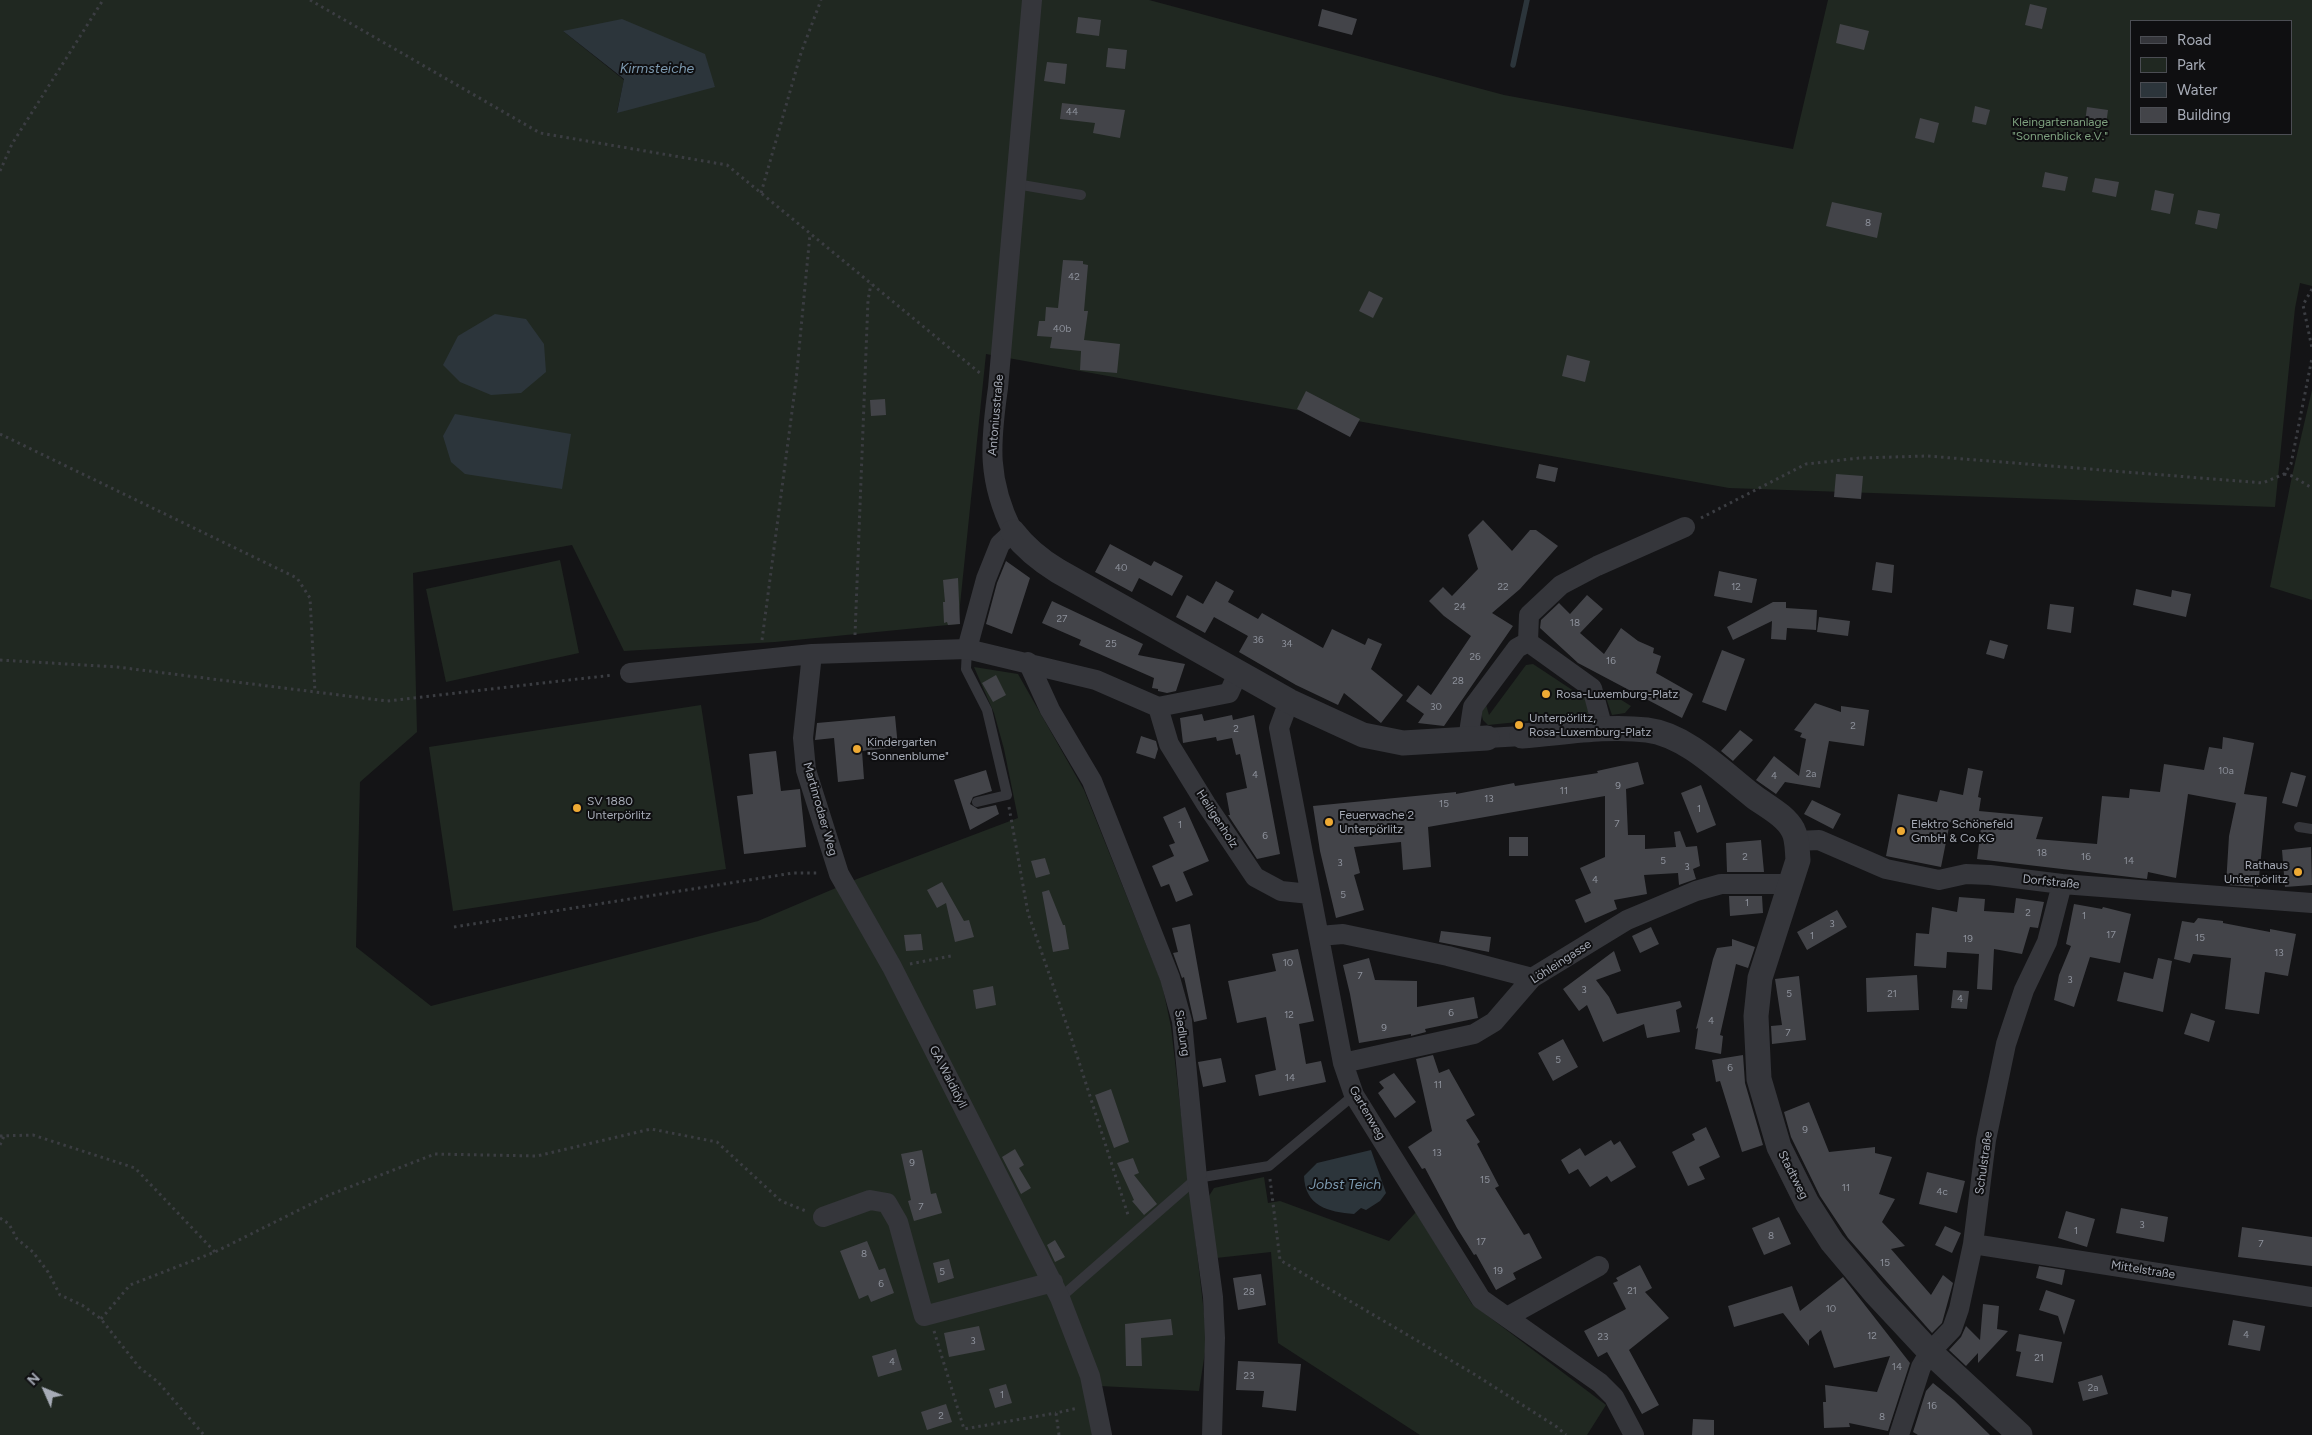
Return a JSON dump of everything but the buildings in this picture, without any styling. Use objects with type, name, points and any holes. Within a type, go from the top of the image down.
[{"type":"street","name":"Antoniusstraße","points":[[1032,0],[998,388],[991,435],[992,466],[997,494],[1013,532],[1037,558],[1289,701]]},
{"type":"street","points":[[1528,642],[1529,615],[1561,585],[1597,566],[1685,527]]},
{"type":"street","points":[[967,649],[986,578],[1000,544],[1013,532]]},
{"type":"street","points":[[1528,642],[1592,688],[1602,729]]},
{"type":"street","points":[[1478,739],[1473,707],[1516,648],[1528,642]]},
{"type":"street","points":[[630,673],[812,654],[967,649],[1028,662],[1096,680],[1158,707],[1229,693],[1238,673]]},
{"type":"street","name":"Martinrodaer Weg","points":[[812,654],[803,738],[806,770],[839,874]]},
{"type":"street","name":"Siedlung","points":[[1028,662],[1050,710],[1092,781],[1170,978],[1182,1021],[1198,1178],[1214,1297],[1215,1338],[1212,1435]]},
{"type":"street","points":[[1289,701],[1363,735],[1384,740],[1429,743],[1602,729],[1648,730],[1680,741],[1712,762],[1782,817],[1793,829],[1797,841]]},
{"type":"street","name":"Gartenweg","points":[[1289,701],[1279,728],[1343,1063],[1354,1095],[1481,1299],[1600,1383],[1614,1397],[1634,1435]]},
{"type":"street","name":"Heiligenholz","points":[[1158,707],[1169,744],[1206,804],[1255,877],[1281,891],[1310,894]]},
{"type":"street","name":"Dorfstraße","points":[[1797,841],[1818,840],[1886,869],[1939,880],[1966,874],[1990,875],[2062,884],[2312,903]]},
{"type":"street","name":"Stadtweg","points":[[1797,841],[1798,860],[1760,978],[1756,1016],[1759,1079],[1779,1147],[1807,1203],[1832,1242],[1875,1293],[1930,1352],[2020,1435]]},
{"type":"street","name":"GA Waldidyll","points":[[839,874],[892,967],[1056,1290],[1090,1376],[1102,1435]]},
{"type":"street","name":"Löhleingasse","points":[[1343,1063],[1474,1034],[1494,1022],[1532,978],[1627,920],[1696,891],[1721,884],[1790,884]]},
{"type":"street","name":"Schulstraße","points":[[1899,1435],[1921,1367],[1930,1352],[1952,1329],[1959,1308],[1973,1244],[1986,1140],[2006,1044],[2024,990],[2047,942],[2062,884]]},
{"type":"street","points":[[1319,936],[1343,934],[1448,956],[1532,978]]},
{"type":"street","points":[[823,1217],[870,1200],[887,1204],[898,1222],[924,1316],[1056,1290]]},
{"type":"street","name":"Mittelstraße","points":[[1973,1244],[2312,1297]]},
{"type":"street","points":[[1507,1317],[1599,1266]]},
{"type":"lane","points":[[1016,184],[1081,195]]},
{"type":"lane","points":[[967,649],[966,669],[987,710],[1006,795],[977,802]]},
{"type":"lane","points":[[2299,827],[2312,829]]},
{"type":"lane","points":[[1056,1290],[1134,1233],[1198,1178],[1269,1166],[1354,1095]]},
{"type":"path","points":[[0,171],[12,144],[102,0]]},
{"type":"path","points":[[310,0],[540,133],[727,165],[998,388]]},
{"type":"path","points":[[761,193],[801,54],[821,0]]},
{"type":"path","points":[[762,660],[763,633],[779,497],[796,381],[810,234]]},
{"type":"path","points":[[856,630],[868,300],[871,284]]},
{"type":"path","points":[[2312,289],[2302,305],[2312,348]]},
{"type":"path","points":[[1685,527],[1806,464],[1860,458],[1927,456],[2263,483],[2284,474],[2292,464],[2312,358]]},
{"type":"path","points":[[0,434],[297,578],[310,598],[315,692]]},
{"type":"path","points":[[2284,474],[2292,476],[2312,488]]},
{"type":"path","points":[[0,660],[117,667],[387,701],[630,673]]},
{"type":"path","points":[[1006,795],[1028,913],[1072,1040],[1134,1233]]},
{"type":"path","points":[[454,927],[793,873],[839,874]]},
{"type":"path","points":[[892,967],[951,956]]},
{"type":"path","points":[[101,1319],[130,1285],[215,1252],[330,1195],[435,1154],[537,1156],[651,1129],[717,1142],[781,1202],[823,1217]]},
{"type":"path","points":[[0,1145],[2,1136],[33,1135],[135,1168],[215,1252]]},
{"type":"path","points":[[1269,1166],[1280,1260],[1474,1374],[1557,1427],[1566,1435]]},
{"type":"path","points":[[0,1218],[9,1224],[16,1239],[33,1252],[48,1272],[60,1296],[82,1305],[101,1319],[140,1367],[158,1382],[204,1435]]},
{"type":"path","points":[[924,1316],[932,1324],[964,1429],[1056,1414],[1095,1404]]},
{"type":"path","points":[[1056,1414],[1059,1435]]},
{"type":"green space","name":"Kleingartenanlage \"Sonnenblick e.V.\"","points":[[0,0],[1149,0],[1504,95],[1793,149],[1828,0],[2312,0],[2312,286],[2300,283],[2295,308],[2275,507],[1729,488],[986,354],[958,624],[775,642],[624,651],[572,545],[413,573],[417,732],[360,782],[356,947],[431,1006],[758,921],[857,879],[1018,818],[1004,749],[994,713],[974,667],[1018,674],[1084,790],[1162,984],[1171,1027],[1207,1339],[1199,1391],[1100,1386],[1105,1435],[0,1435]],"holes":[[[563,31],[715,86],[617,112],[624,80]]]},
{"type":"green space","points":[[2312,390],[2312,600],[2270,587],[2292,476]]},
{"type":"green space","points":[[560,560],[579,653],[446,682],[426,589]]},
{"type":"green space","points":[[1533,664],[1589,701],[1589,715],[1488,725],[1483,720],[1480,709],[1485,701],[1489,715],[1526,665]]},
{"type":"green space","points":[[1607,691],[1631,706],[1625,713],[1612,715],[1605,695]]},
{"type":"green space","name":"SV 1880 Unterpörlitz","points":[[701,705],[726,869],[453,911],[429,747]]},
{"type":"green space","points":[[1264,1177],[1268,1203],[1280,1201],[1389,1241],[1416,1212],[1472,1304],[1606,1405],[1587,1435],[1420,1435],[1278,1343],[1271,1252],[1216,1258],[1209,1196],[1214,1188]]},
{"type":"water","name":"Kirmsteiche","points":[[622,19],[705,54],[715,87],[617,113],[624,79],[563,31]]},
{"type":"water","points":[[495,314],[526,319],[544,344],[546,372],[521,393],[491,395],[460,382],[443,365],[458,336]]},
{"type":"water","points":[[455,414],[571,434],[562,489],[465,474],[451,462],[443,436]]},
{"type":"water","name":"Jobst Teich","points":[[1371,1150],[1386,1193],[1380,1201],[1366,1210],[1361,1208],[1354,1214],[1327,1209],[1313,1201],[1305,1186],[1304,1176],[1317,1163]]},
{"type":"waterway","points":[[1513,65],[1527,0]]},
{"type":"place","name":"Rosa-Luxemburg-Platz","points":[[1546,694]]},
{"type":"place","name":"Unterpörlitz, Rosa-Luxemburg-Platz","points":[[1519,725]]},
{"type":"place","name":"Kindergarten \"Sonnenblume\"","points":[[857,749]]},
{"type":"place","name":"SV 1880 Unterpörlitz","points":[[577,808]]},
{"type":"place","name":"Feuerwache 2 Unterpörlitz","points":[[1329,822]]},
{"type":"place","name":"Elektro Schönefeld GmbH & Co.KG","points":[[1901,831]]},
{"type":"place","name":"Rathaus Unterpörlitz","points":[[2298,872]]}]
